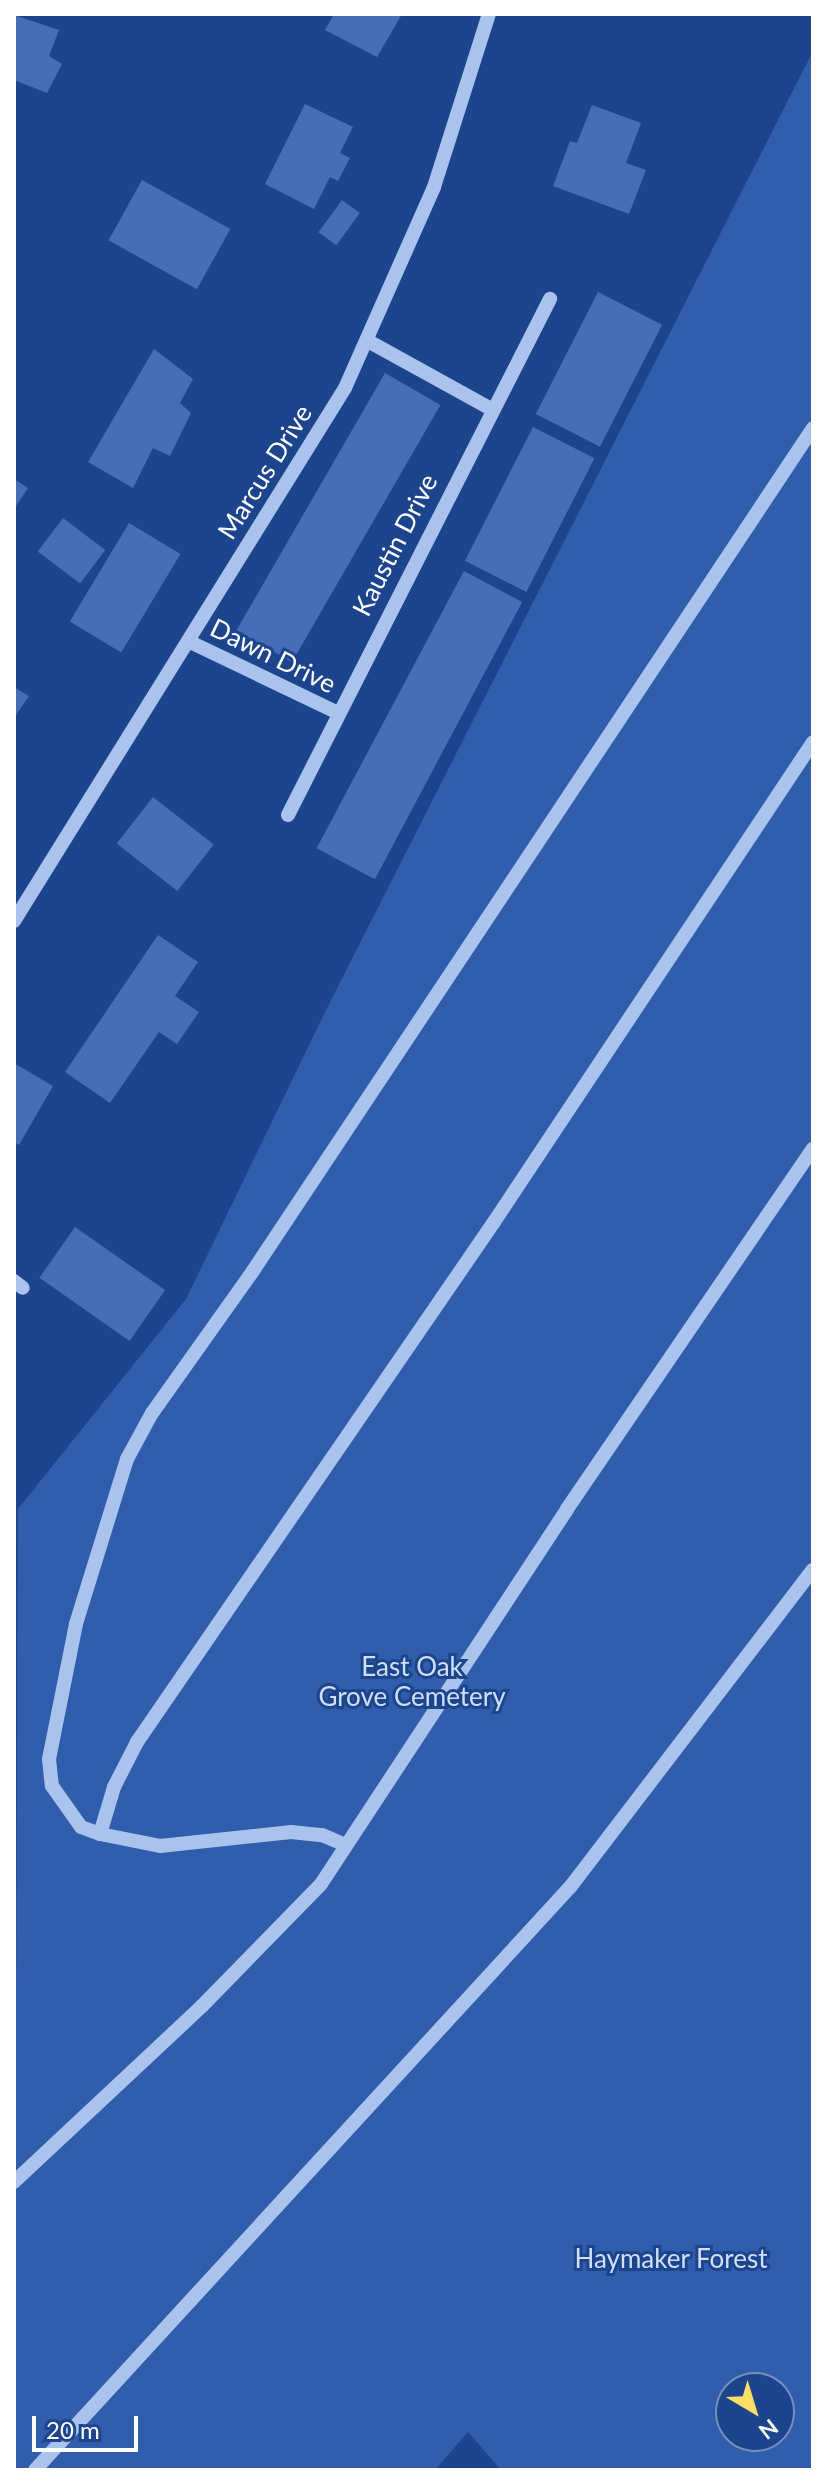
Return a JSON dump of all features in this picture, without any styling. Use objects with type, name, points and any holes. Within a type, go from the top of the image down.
[{"type":"street","name":"Marcus Drive","points":[[14,921],[345,388],[434,187],[489,14]]},
{"type":"street","name":"Kaustin Drive","points":[[288,815],[491,409],[550,299]]},
{"type":"street","points":[[368,341],[491,409]]},
{"type":"street","points":[[346,1845],[322,1835],[291,1832],[160,1846],[81,1827],[64,1808],[52,1786],[49,1759],[76,1624],[127,1459],[152,1413],[253,1271],[813,428]]},
{"type":"street","name":"Dawn Drive","points":[[188,641],[338,713]]},
{"type":"street","points":[[100,1834],[114,1787],[137,1742],[476,1248],[813,742]]},
{"type":"street","points":[[14,2182],[284,1925],[321,1884],[567,1509],[813,1149]]},
{"type":"street","points":[[35,2470],[117,2387],[571,1886],[813,1570]]},
{"type":"green space","name":"East Oak Grove Cemetery","points":[[813,51],[813,2470],[501,2470],[468,2432],[435,2470],[14,2470],[18,1509],[186,1299],[326,1010]]},
{"type":"building","points":[[334,14],[402,14],[377,57],[325,30]]},
{"type":"building","points":[[14,15],[59,30],[49,56],[62,64],[47,93],[14,80]]},
{"type":"building","points":[[305,104],[353,127],[340,153],[350,158],[338,181],[330,177],[314,209],[265,184]]},
{"type":"building","points":[[592,105],[641,123],[626,163],[646,170],[629,214],[553,186],[570,141],[577,143]]},
{"type":"building","points":[[142,180],[230,229],[197,289],[109,240]]},
{"type":"building","points":[[342,200],[360,213],[336,245],[318,232]]},
{"type":"building","points":[[598,292],[662,325],[600,447],[536,414]]},
{"type":"building","points":[[154,349],[193,379],[180,403],[191,413],[170,456],[153,448],[133,488],[88,462]]},
{"type":"building","points":[[385,373],[440,405],[292,662],[237,630]]},
{"type":"building","points":[[533,427],[594,458],[526,592],[465,561]]},
{"type":"building","points":[[14,479],[28,488],[14,509]]},
{"type":"building","points":[[63,518],[105,550],[80,583],[38,552]]},
{"type":"building","points":[[129,523],[180,554],[121,652],[70,622]]},
{"type":"building","points":[[464,571],[522,602],[375,879],[317,848]]},
{"type":"building","points":[[14,687],[29,696],[14,718]]},
{"type":"building","points":[[153,797],[214,844],[177,891],[117,843]]},
{"type":"building","points":[[158,935],[198,962],[175,996],[199,1012],[177,1044],[159,1032],[110,1103],[65,1072]]},
{"type":"building","points":[[14,1063],[53,1086],[19,1145],[14,1142]]},
{"type":"building","points":[[75,1227],[165,1290],[130,1341],[39,1278]]},
{"type":"park label","name":"Haymaker Forest","points":[[671,2259]]}]
